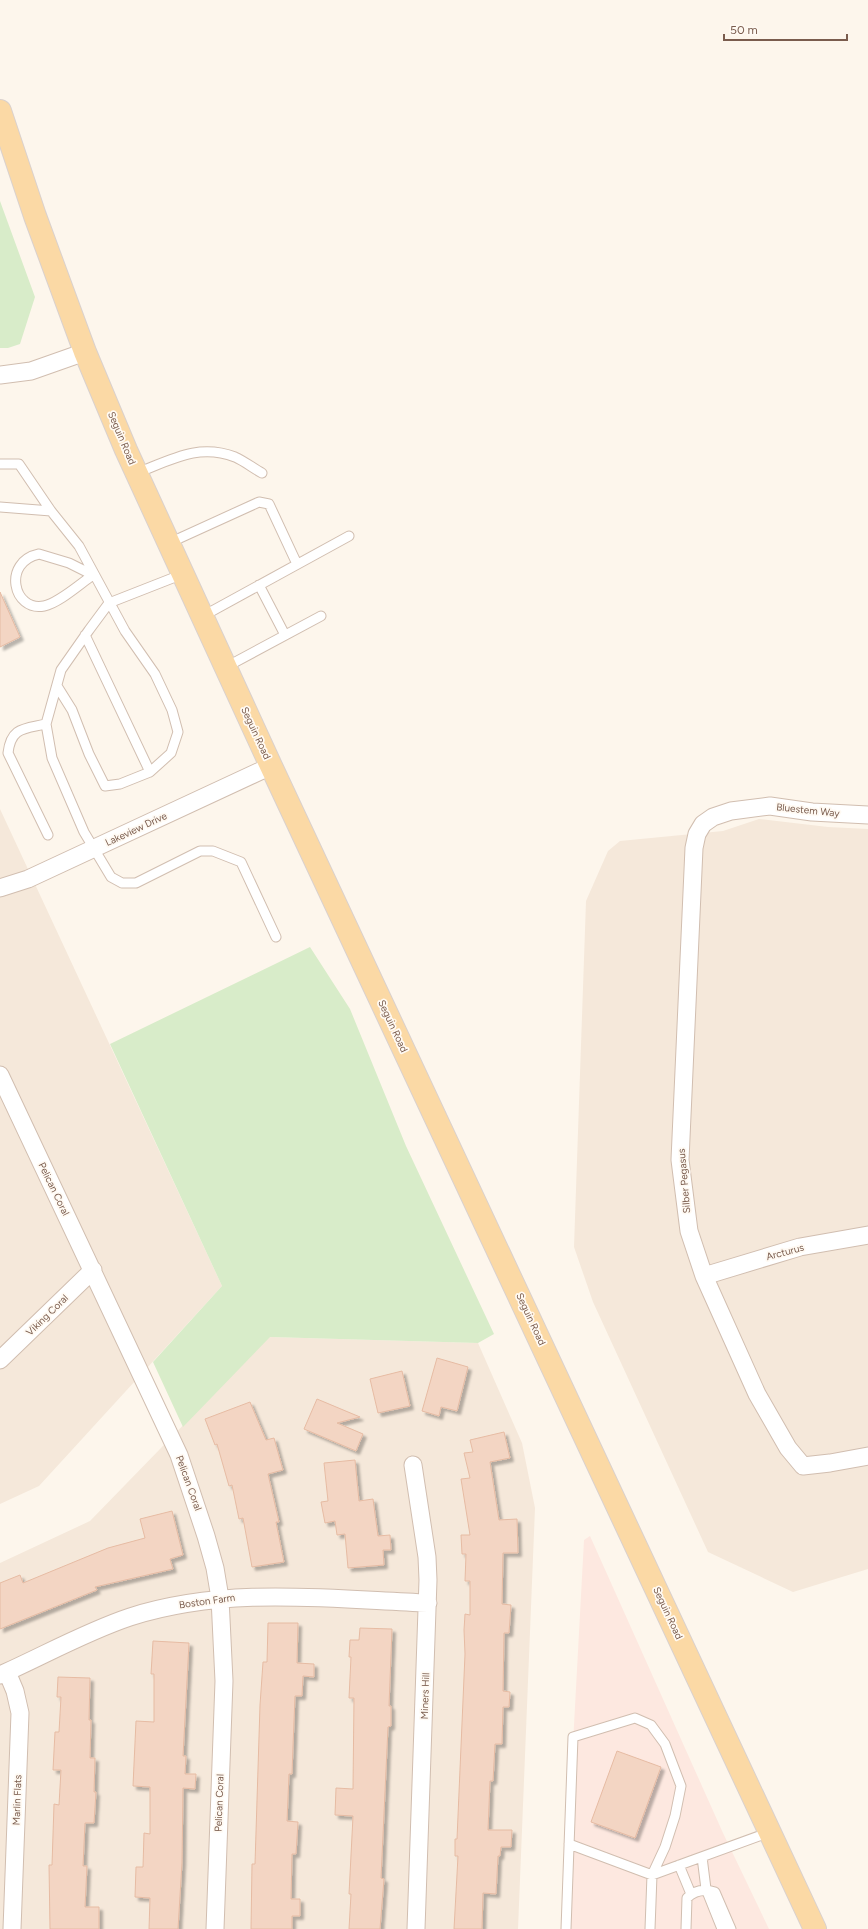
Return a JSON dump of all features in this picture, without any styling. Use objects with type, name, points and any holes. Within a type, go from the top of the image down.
[{"type":"main road","name":"Seguin Road","points":[[0,111],[35,216],[85,352],[137,473],[272,766],[815,1929]]},
{"type":"street","points":[[0,375],[31,371],[85,352]]},
{"type":"street","name":"Lakeview Drive","points":[[0,888],[28,880],[272,766]]},
{"type":"street","name":"Bluestem Way","points":[[703,824],[713,817],[731,811],[770,806],[812,812],[868,814]]},
{"type":"street","name":"Silber Pegasus","points":[[703,824],[696,834],[694,848],[680,1160],[689,1231],[704,1276],[757,1394],[788,1448],[803,1466],[868,1456]]},
{"type":"street","name":"Pelican Coral","points":[[0,1074],[5,1100],[93,1270],[179,1455],[196,1502],[215,1568],[220,1598],[224,1681],[215,1929]]},
{"type":"street","name":"Arcturus","points":[[704,1276],[800,1247],[868,1235]]},
{"type":"street","name":"Viking Coral","points":[[0,1360],[93,1270]]},
{"type":"street","name":"Miners Hill","points":[[413,1465],[428,1557],[428,1603],[416,1929]]},
{"type":"street","name":"Boston Farm","points":[[3,1674],[77,1638],[117,1622],[172,1606],[220,1598],[266,1596],[428,1603]]},
{"type":"street","name":"Marlin Flats","points":[[3,1674],[15,1691],[20,1713],[12,1929]]},
{"type":"lane","points":[[137,473],[184,454],[206,450],[235,457],[262,473]]},
{"type":"lane","points":[[0,464],[19,464],[51,511],[79,546],[108,603],[125,631],[155,674],[172,710],[178,732],[171,753],[150,772],[120,784],[105,786],[88,754],[72,710],[57,686]]},
{"type":"lane","points":[[169,543],[259,502],[269,504],[297,564]]},
{"type":"lane","points":[[0,508],[51,511]]},
{"type":"lane","points":[[203,616],[349,536]]},
{"type":"lane","points":[[39,554],[69,563],[93,574],[53,602],[44,606],[27,603],[21,597],[14,581],[18,567],[29,556],[39,554]]},
{"type":"lane","points":[[183,574],[108,603],[85,634],[61,670],[46,724],[52,758],[69,800],[93,849],[111,877],[122,883],[136,883],[200,851],[214,851],[241,862],[276,937]]},
{"type":"lane","points":[[259,585],[285,635]]},
{"type":"lane","points":[[226,667],[321,616]]},
{"type":"lane","points":[[85,634],[150,772]]},
{"type":"lane","points":[[46,724],[14,733],[9,741],[8,753],[48,835]]},
{"type":"lane","points":[[566,1929],[574,1737],[635,1718],[651,1725],[665,1744],[681,1786],[675,1816],[665,1847],[652,1876],[650,1929]]},
{"type":"lane","points":[[569,1844],[652,1876],[771,1832]]},
{"type":"lane","points":[[702,1857],[706,1889],[722,1929]]},
{"type":"lane","points":[[679,1866],[691,1894]]},
{"type":"lane","points":[[686,1929],[687,1898],[691,1894],[706,1889],[715,1892],[731,1929]]},
{"type":"shaded area","points":[[0,809],[222,1286],[39,1486],[0,1504]]},
{"type":"shaded area","points":[[759,819],[828,827],[868,829],[868,1569],[793,1592],[708,1552],[593,1302],[574,1247],[586,901],[608,851],[620,841],[723,831]]},
{"type":"shaded area","points":[[269,1337],[478,1343],[522,1443],[535,1508],[518,1929],[0,1929],[0,1563],[90,1521]]},
{"type":"shaded area","points":[[590,1536],[723,1833],[769,1929],[563,1929],[584,1540]]},
{"type":"green space","points":[[0,201],[35,297],[20,344],[8,348],[0,348]]},
{"type":"green space","points":[[310,947],[350,1009],[406,1146],[494,1334],[478,1343],[270,1337],[183,1427],[153,1362],[222,1286],[110,1044]]},
{"type":"building","points":[[0,592],[20,637],[0,647]]},
{"type":"building","points":[[437,1358],[468,1367],[457,1411],[441,1407],[439,1416],[422,1411]]},
{"type":"building","points":[[402,1371],[410,1406],[378,1413],[370,1379]]},
{"type":"building","points":[[317,1399],[360,1417],[337,1423],[363,1434],[356,1451],[304,1429]]},
{"type":"building","points":[[250,1402],[266,1440],[274,1438],[283,1470],[268,1474],[279,1522],[276,1522],[284,1562],[252,1567],[243,1518],[239,1519],[232,1485],[229,1486],[217,1444],[215,1445],[205,1419]]},
{"type":"building","points":[[504,1432],[510,1458],[490,1462],[499,1520],[517,1519],[518,1553],[503,1553],[502,1604],[511,1605],[509,1633],[504,1633],[503,1691],[510,1692],[509,1707],[503,1707],[502,1744],[495,1744],[493,1781],[490,1781],[488,1830],[512,1830],[511,1847],[501,1847],[500,1856],[498,1856],[496,1894],[483,1893],[482,1929],[454,1929],[458,1856],[455,1856],[455,1839],[457,1839],[465,1654],[464,1630],[465,1614],[470,1615],[470,1581],[465,1581],[466,1554],[462,1554],[461,1535],[470,1535],[461,1479],[470,1478],[464,1453],[473,1452],[470,1440]]},
{"type":"building","points":[[355,1460],[359,1501],[373,1499],[378,1536],[390,1535],[391,1550],[383,1550],[384,1565],[348,1568],[345,1534],[337,1535],[335,1521],[325,1523],[321,1502],[328,1501],[324,1463]]},
{"type":"building","points":[[172,1511],[183,1555],[170,1559],[173,1569],[95,1587],[97,1590],[0,1629],[0,1583],[20,1575],[23,1583],[108,1548],[145,1538],[140,1519]]},
{"type":"building","points":[[268,1623],[298,1623],[297,1663],[314,1664],[314,1677],[303,1676],[302,1696],[295,1696],[292,1774],[289,1774],[287,1821],[298,1822],[296,1854],[292,1854],[291,1899],[300,1899],[300,1916],[292,1916],[292,1929],[251,1929],[252,1864],[255,1864],[260,1705],[263,1662],[267,1662]]},
{"type":"building","points":[[360,1628],[392,1629],[389,1706],[391,1706],[391,1726],[388,1727],[381,1878],[384,1879],[380,1929],[349,1929],[351,1894],[349,1894],[353,1816],[335,1815],[336,1788],[353,1789],[354,1698],[349,1698],[351,1657],[349,1657],[350,1640],[359,1640]]},
{"type":"building","points":[[153,1641],[189,1643],[183,1756],[186,1756],[185,1774],[196,1774],[195,1789],[183,1788],[182,1863],[178,1929],[149,1929],[150,1898],[135,1897],[136,1867],[143,1867],[144,1833],[150,1834],[150,1787],[133,1786],[136,1721],[154,1722],[154,1674],[151,1674]]},
{"type":"building","points":[[58,1677],[90,1678],[90,1758],[95,1758],[94,1792],[96,1792],[94,1823],[85,1823],[83,1866],[87,1866],[85,1907],[99,1907],[99,1929],[50,1929],[49,1865],[52,1865],[54,1804],[59,1805],[61,1770],[53,1770],[55,1732],[59,1732],[61,1697],[57,1697]]},
{"type":"building","points":[[617,1751],[661,1767],[635,1838],[591,1822]]}]
